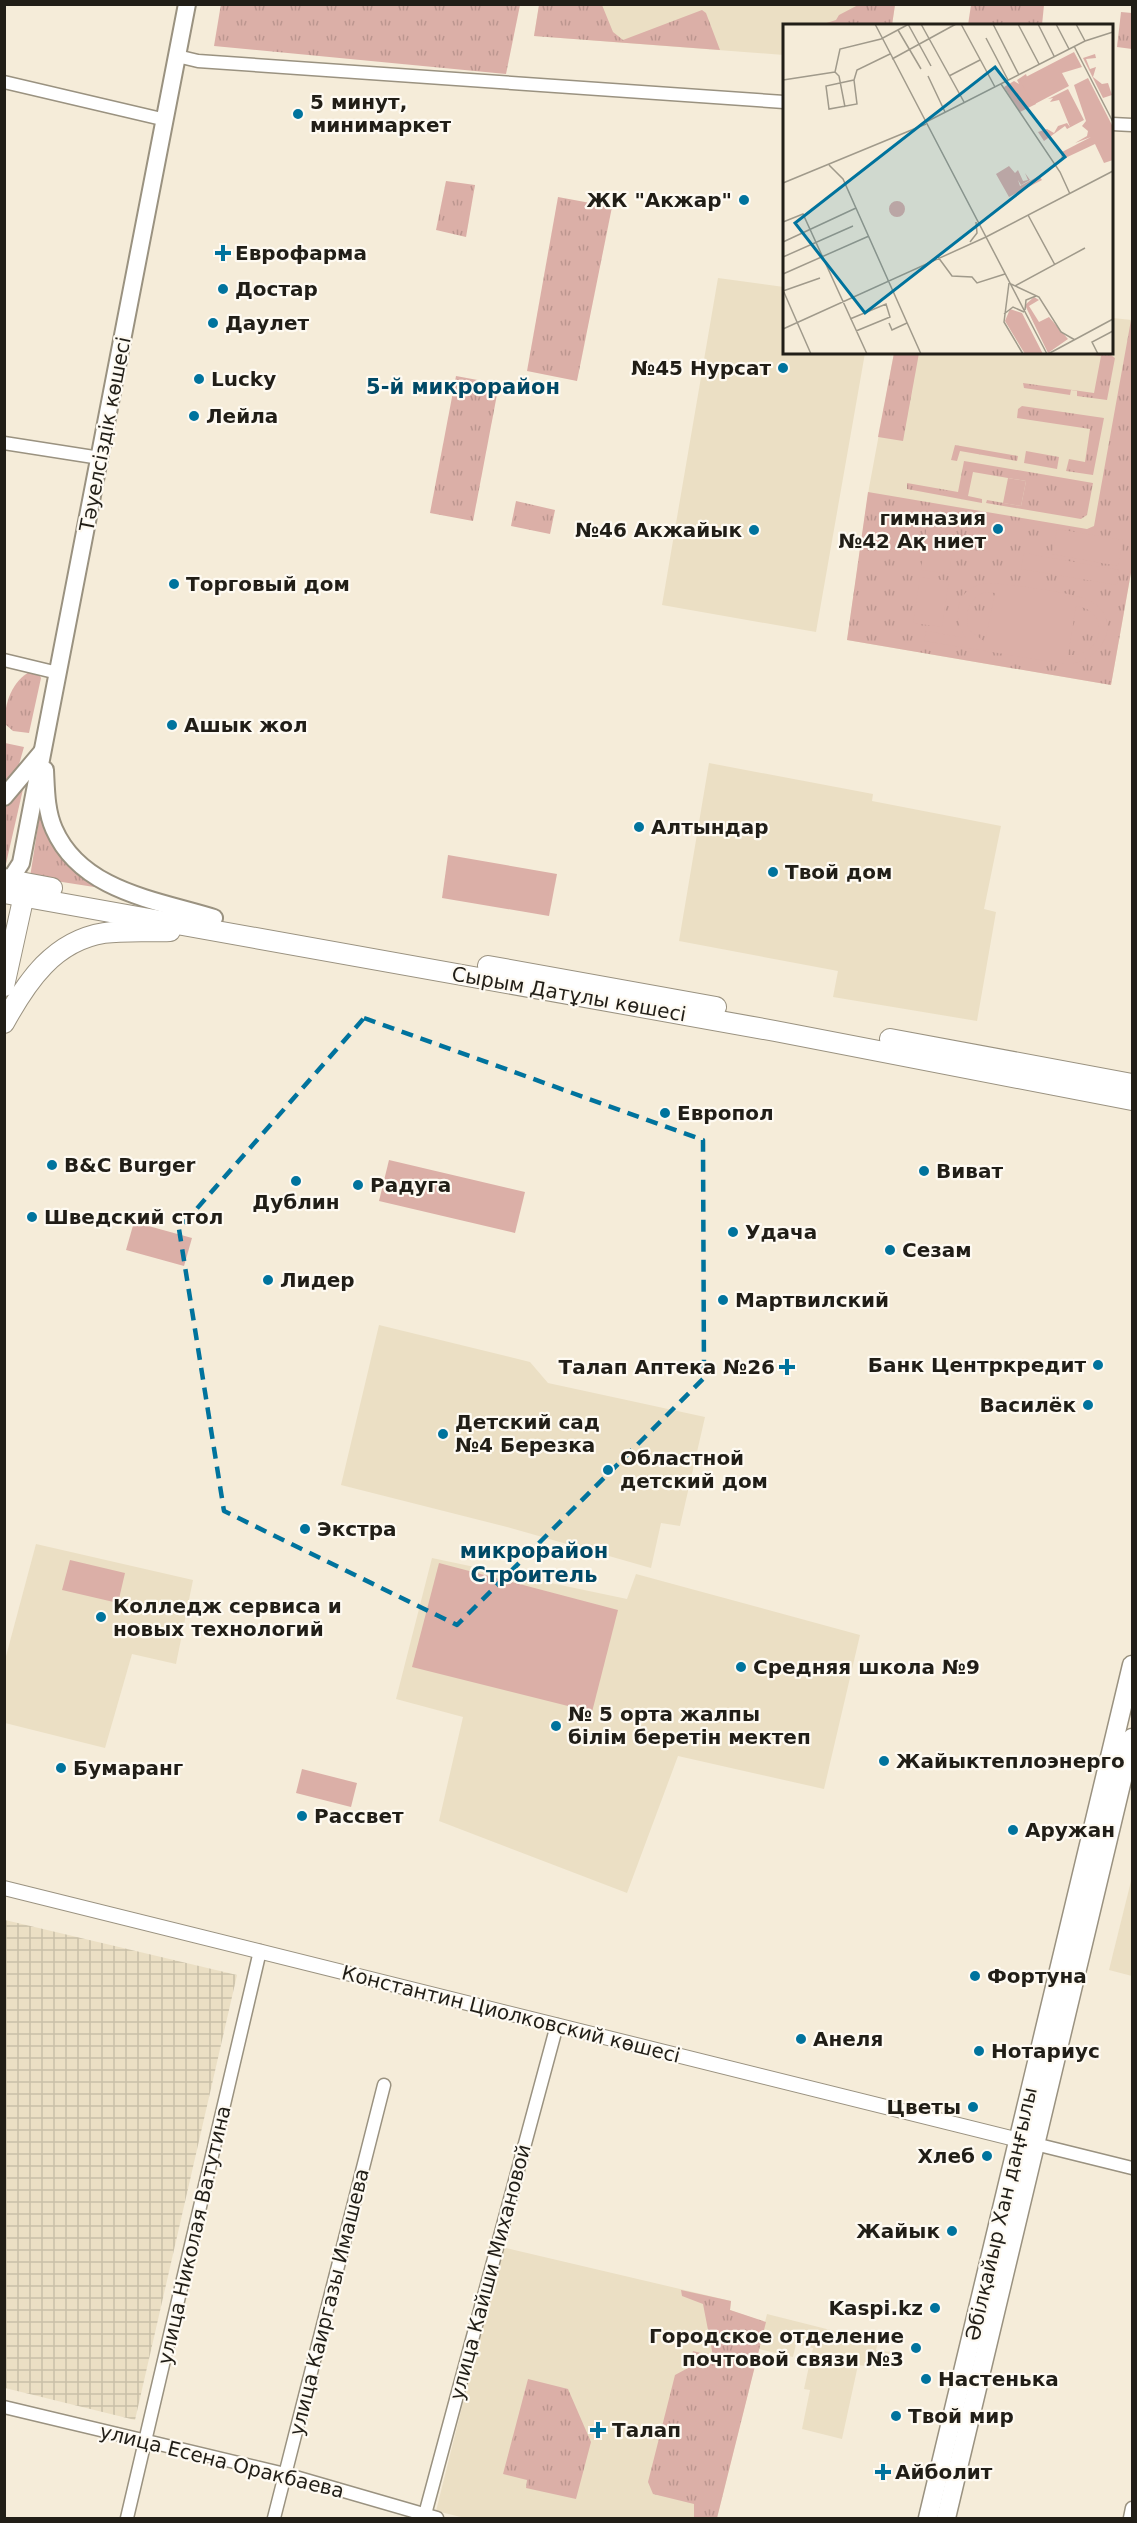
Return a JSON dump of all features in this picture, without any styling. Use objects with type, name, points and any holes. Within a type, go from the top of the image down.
[{"type":"highway","name":"Сырым Датұлы көшесі","points":[[12,890],[365,952],[764,1029],[1098,1085],[1132,1084]]},
{"type":"highway","points":[[4,986],[12,890]]},
{"type":"highway","points":[[4,1023],[46,962],[58,951],[86,938],[105,933],[213,924]]},
{"type":"highway","name":"Сырым Датұлы көшесі","points":[[1098,1085],[1132,1100]]},
{"type":"main road","name":"Тәуелсіздік көшесі","points":[[12,890],[21,863],[187,4]]},
{"type":"main road","points":[[4,797],[43,751]]},
{"type":"main road","points":[[43,751],[48,807],[53,828],[74,861],[88,873],[112,887],[213,924]]},
{"type":"main road","points":[[1098,1085],[1132,1078]]},
{"type":"main road","points":[[1098,1085],[1132,1111]]},
{"type":"main road","name":"Әбілқайыр Хан даңғылы","points":[[946,2518],[1132,1665]]},
{"type":"main road","name":"Әбілқайыр Хан даңғылы","points":[[928,2518],[1132,1738]]},
{"type":"street","points":[[177,56],[198,61],[783,102]]},
{"type":"street","points":[[4,82],[166,120]]},
{"type":"street","points":[[1113,124],[1132,125]]},
{"type":"street","points":[[4,442],[100,458]]},
{"type":"street","points":[[4,660],[58,673]]},
{"type":"street","name":"Константин Циолковский көшесі","points":[[4,1888],[1027,2142]]},
{"type":"street","name":"улица Николая Ватутина","points":[[127,2518],[260,1951]]},
{"type":"street","name":"улица Кайши Михановой","points":[[424,2516],[557,2025]]},
{"type":"street","name":"улица Каиргазы Имашева","points":[[274,2518],[384,2085]]},
{"type":"street","points":[[1027,2142],[1132,2168]]},
{"type":"street","name":"улица Есена Оракбаева","points":[[4,2407],[285,2474],[437,2518]]},
{"type":"street","points":[[1130,2518],[1132,2508]]},
{"type":"highlighted area","points":[[364,1018],[703,1140],[704,1378],[457,1625],[224,1511],[179,1229]]},
{"type":"shaded area","points":[[539,5],[895,5],[892,24],[783,24],[783,55],[534,36]]},
{"type":"shaded area","points":[[718,278],[783,287],[783,354],[865,354],[816,632],[662,605]]},
{"type":"shaded area","name":"гимназия №42 Ақ ниет","points":[[1113,318],[1132,320],[1132,567],[1111,685],[847,640],[869,488],[894,354],[1113,354]]},
{"type":"shaded area","points":[[709,763],[873,794],[872,801],[1001,826],[984,909],[996,912],[977,1021],[833,997],[838,971],[679,941]]},
{"type":"shaded area","points":[[379,1325],[530,1362],[548,1383],[705,1417],[680,1526],[661,1523],[651,1568],[507,1527],[341,1485]]},
{"type":"shaded area","name":"Колледж сервиса и новых технологий","points":[[36,1544],[193,1580],[176,1664],[132,1654],[105,1748],[5,1723],[5,1660]]},
{"type":"shaded area","name":"№ 5 орта жалпы білім беретін мектеп","points":[[432,1558],[627,1599],[636,1574],[860,1635],[824,1789],[678,1756],[627,1893],[439,1821],[463,1717],[396,1699]]},
{"type":"shaded area","points":[[1132,1877],[1132,1976],[1109,1970]]},
{"type":"shaded area","points":[[5,1920],[237,1975],[135,2420],[5,2388]]},
{"type":"shaded area","name":"Талап","points":[[502,2247],[731,2301],[730,2310],[765,2322],[767,2314],[878,2342],[876,2350],[891,2352],[887,2369],[858,2365],[842,2439],[802,2429],[810,2390],[804,2389],[813,2348],[796,2344],[793,2357],[759,2349],[717,2518],[465,2518],[436,2511]]},
{"type":"green space","points":[[221,4],[520,5],[506,74],[214,46]]},
{"type":"green space","points":[[860,4],[895,5],[892,24],[823,24],[836,20],[839,15]]},
{"type":"green space","points":[[539,5],[602,5],[613,32],[623,40],[702,10],[706,13],[720,50],[534,36]]},
{"type":"green space","points":[[971,5],[1044,5],[1042,24],[968,24]]},
{"type":"green space","points":[[1121,12],[1132,13],[1132,49],[1117,47]]},
{"type":"green space","points":[[446,181],[475,185],[466,237],[436,230]]},
{"type":"green space","points":[[558,197],[612,207],[577,381],[527,371]]},
{"type":"green space","points":[[1131,320],[1132,567],[1111,685],[847,640],[868,492],[1087,529],[1094,526]]},
{"type":"green space","points":[[894,354],[919,354],[903,441],[878,437]]},
{"type":"green space","points":[[1086,354],[1109,354],[1115,358],[1107,400],[1077,396],[1077,391],[1071,390],[1070,395],[1024,388],[1023,383],[1094,393],[1101,356]]},
{"type":"green space","points":[[456,376],[499,384],[473,521],[430,513]]},
{"type":"green space","points":[[1022,406],[1104,418],[1093,475],[1066,471],[1069,459],[1085,462],[1090,429],[1017,418],[1018,409]]},
{"type":"green space","points":[[955,445],[1018,456],[1017,461],[960,451],[957,461],[951,460]]},
{"type":"green space","points":[[1026,451],[1059,457],[1057,469],[1024,463]]},
{"type":"green space","points":[[964,461],[1093,483],[1087,515],[1081,519],[986,503],[987,500],[1021,506],[1026,481],[973,472],[968,496],[982,499],[982,503],[907,489],[907,483],[958,492]]},
{"type":"green space","points":[[1008,478],[1026,481],[1021,506],[1003,503]]},
{"type":"green space","points":[[516,501],[555,510],[550,534],[511,526]]},
{"type":"green space","points":[[876,519],[913,525],[908,554],[872,548]]},
{"type":"green space","points":[[927,524],[956,528],[949,574],[921,570]]},
{"type":"green space","points":[[1057,529],[1123,540],[1118,566],[1052,554]]},
{"type":"green space","points":[[1024,553],[1119,570],[1117,585],[1021,569]]},
{"type":"green space","points":[[920,577],[949,581],[942,627],[913,623]]},
{"type":"green space","points":[[987,583],[1010,585],[1084,598],[1102,610],[1107,620],[1104,640],[1098,650],[1089,657],[1065,664],[924,641],[926,631],[966,638],[959,621],[959,604],[969,590]],"holes":[[[985,592],[995,593],[985,642],[969,630],[967,618],[971,603]],[[1076,606],[1087,609],[1095,616],[1099,624],[1099,633],[1090,649],[1080,654],[1068,655]]]},
{"type":"green space","points":[[31,671],[38,672],[41,678],[29,733],[13,731],[5,724],[10,693],[24,675]]},
{"type":"green space","points":[[5,743],[24,747],[18,768],[5,790]]},
{"type":"green space","points":[[26,776],[5,868],[5,803]]},
{"type":"green space","points":[[43,794],[45,811],[107,889],[30,877]]},
{"type":"green space","points":[[448,855],[557,874],[549,916],[442,898]]},
{"type":"green space","points":[[389,1160],[525,1192],[515,1233],[379,1201]]},
{"type":"green space","points":[[134,1222],[192,1238],[184,1266],[126,1250]]},
{"type":"green space","points":[[70,1560],[125,1573],[118,1603],[62,1590]]},
{"type":"green space","points":[[439,1563],[618,1610],[592,1712],[412,1667]]},
{"type":"green space","points":[[302,1769],[357,1783],[351,1807],[296,1793]]},
{"type":"green space","points":[[681,2290],[731,2301],[730,2310],[766,2322],[717,2518],[694,2518],[694,2504],[653,2494],[648,2482],[675,2375],[688,2368],[693,2351],[713,2356],[703,2304],[682,2296]]},
{"type":"green space","points":[[528,2379],[568,2389],[591,2442],[576,2499],[526,2488],[527,2480],[503,2474]]},
{"type":"place","name":"5 минут, минимаркет","points":[[298,114]]},
{"type":"place","name":"ЖК \"Акжар\"","points":[[744,200]]},
{"type":"place","name":"Еврофарма","points":[[223,253]]},
{"type":"place","name":"Достар","points":[[223,289]]},
{"type":"place","name":"Даулет","points":[[213,323]]},
{"type":"place","name":"№45 Нурсат","points":[[783,368]]},
{"type":"place","name":"Lucky","points":[[199,379]]},
{"type":"place","name":"Лейла","points":[[194,416]]},
{"type":"place","name":"гимназия №42 Ақ ниет","points":[[998,529]]},
{"type":"place","name":"№46 Акжайык","points":[[754,530]]},
{"type":"place","name":"Торговый дом","points":[[174,584]]},
{"type":"place","name":"Ашык жол","points":[[172,725]]},
{"type":"place","name":"Алтындар","points":[[639,827]]},
{"type":"place","name":"Твой дом","points":[[773,872]]},
{"type":"place","name":"Европол","points":[[665,1113]]},
{"type":"place","name":"B&C Burger","points":[[52,1165]]},
{"type":"place","name":"Виват","points":[[924,1171]]},
{"type":"place","name":"Дублин","points":[[296,1181]]},
{"type":"place","name":"Радуга","points":[[358,1185]]},
{"type":"place","name":"Шведский стол","points":[[32,1217]]},
{"type":"place","name":"Удача","points":[[733,1232]]},
{"type":"place","name":"Сезам","points":[[890,1250]]},
{"type":"place","name":"Лидер","points":[[268,1280]]},
{"type":"place","name":"Мартвилский","points":[[723,1300]]},
{"type":"place","name":"Банк Центркредит","points":[[1098,1365]]},
{"type":"place","name":"Талап Аптека №26","points":[[787,1367]]},
{"type":"place","name":"Василёк","points":[[1088,1405]]},
{"type":"place","name":"Детский сад №4 Березка","points":[[443,1434]]},
{"type":"place","name":"Областной детский дом","points":[[608,1470]]},
{"type":"place","name":"Экстра","points":[[305,1529]]},
{"type":"place","name":"Колледж сервиса и новых технологий","points":[[101,1617]]},
{"type":"place","name":"Средняя школа №9","points":[[741,1667]]},
{"type":"place","name":"№ 5 орта жалпы білім беретін мектеп","points":[[556,1726]]},
{"type":"place","name":"Жайыктеплоэнерго","points":[[884,1761]]},
{"type":"place","name":"Бумаранг","points":[[61,1768]]},
{"type":"place","name":"Рассвет","points":[[302,1816]]},
{"type":"place","name":"Аружан","points":[[1013,1830]]},
{"type":"place","name":"Фортуна","points":[[975,1976]]},
{"type":"place","name":"Анеля","points":[[801,2039]]},
{"type":"place","name":"Нотариус","points":[[979,2051]]},
{"type":"place","name":"Цветы","points":[[973,2107]]},
{"type":"place","name":"Хлеб","points":[[987,2156]]},
{"type":"place","name":"Жайык","points":[[952,2231]]},
{"type":"place","name":"Kaspi.kz","points":[[935,2308]]},
{"type":"place","name":"Городское отделение почтовой связи №3","points":[[916,2348]]},
{"type":"place","name":"Настенька","points":[[926,2379]]},
{"type":"place","name":"Твой мир","points":[[896,2416]]},
{"type":"place","name":"Талап","points":[[598,2430]]},
{"type":"place","name":"Айболит","points":[[883,2472]]},
{"type":"district","name":"5-й микрорайон","points":[[463,387]]},
{"type":"district","name":"микрорайон Строитель","points":[[534,1563]]}]
